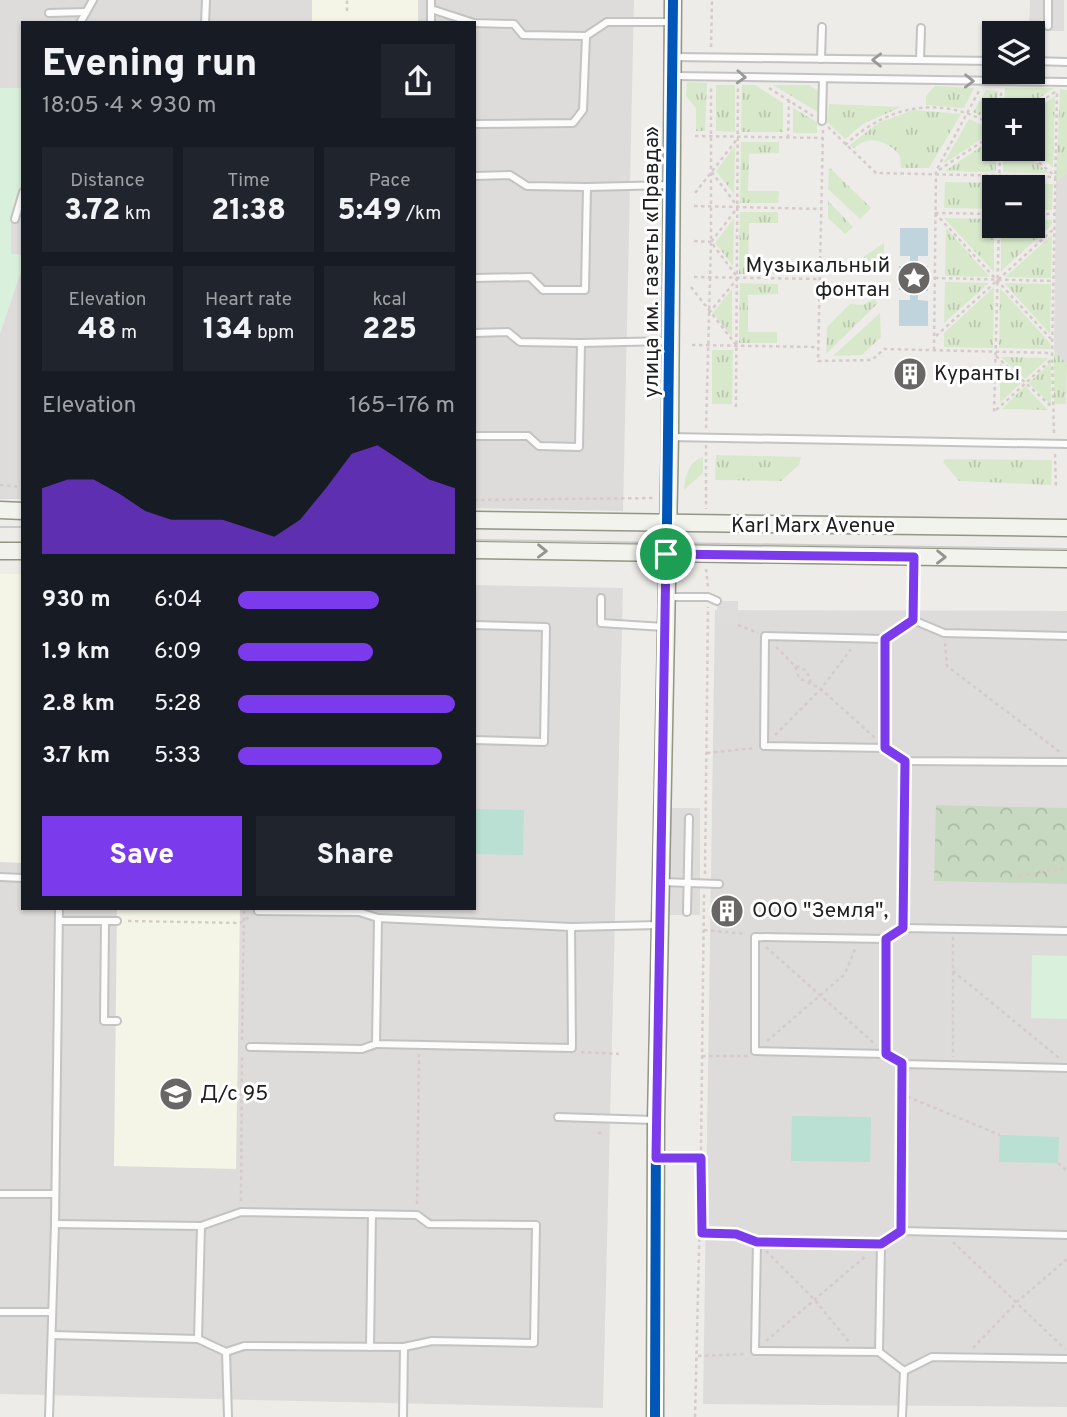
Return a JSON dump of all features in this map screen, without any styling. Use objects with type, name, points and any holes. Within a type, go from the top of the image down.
[{"type":"street","name":"улица им. газеты «Правда»","points":[[655,1417],[656,1120],[670,437],[673,0]]},
{"type":"street","points":[[0,510],[21,510]]},
{"type":"street","name":"Karl Marx Avenue","points":[[476,520],[1067,528]]},
{"type":"street","name":"Karl Marx Avenue","points":[[476,550],[1067,559]]},
{"type":"street","points":[[0,551],[21,551]]},
{"type":"lane","points":[[81,21],[93,0]]},
{"type":"lane","points":[[205,21],[206,0]]},
{"type":"lane","points":[[430,21],[431,0]]},
{"type":"lane","points":[[1048,0],[1048,26]]},
{"type":"lane","points":[[431,9],[468,21]]},
{"type":"lane","points":[[49,13],[86,12]]},
{"type":"lane","points":[[476,23],[514,24],[523,35],[586,36],[607,22],[673,22]]},
{"type":"lane","points":[[821,27],[821,59]]},
{"type":"lane","points":[[920,60],[921,27]]},
{"type":"lane","points":[[476,124],[573,123],[583,110],[586,36]]},
{"type":"lane","points":[[673,57],[982,61]]},
{"type":"lane","points":[[1045,61],[1067,62]]},
{"type":"lane","points":[[673,76],[982,81]]},
{"type":"lane","points":[[822,121],[823,79]]},
{"type":"lane","points":[[1024,84],[1057,87],[1067,82]]},
{"type":"lane","points":[[476,176],[510,175],[527,186],[672,185]]},
{"type":"lane","points":[[476,278],[530,277],[543,290],[585,290],[587,187]]},
{"type":"lane","points":[[15,219],[21,199]]},
{"type":"lane","points":[[476,332],[508,332],[520,342],[671,341]]},
{"type":"lane","points":[[476,436],[528,436],[539,446],[579,447],[580,343]]},
{"type":"lane","points":[[670,437],[1067,444]]},
{"type":"lane","points":[[913,620],[914,557]]},
{"type":"lane","points":[[666,597],[708,597],[718,601]]},
{"type":"lane","points":[[601,598],[601,623],[666,627]]},
{"type":"lane","points":[[913,620],[944,633],[1067,636]]},
{"type":"lane","points":[[913,620],[885,639],[765,636],[764,746],[885,748],[905,761],[1067,760]]},
{"type":"lane","points":[[476,625],[546,627],[544,742],[476,740]]},
{"type":"lane","points":[[885,639],[885,748]]},
{"type":"lane","points":[[904,878],[905,761]]},
{"type":"lane","points":[[687,912],[689,818]]},
{"type":"lane","points":[[0,877],[21,877]]},
{"type":"lane","points":[[661,882],[719,884]]},
{"type":"lane","points":[[49,1417],[55,1224],[59,910]]},
{"type":"lane","points":[[258,911],[359,912],[378,918],[571,926],[659,925]]},
{"type":"lane","points":[[376,1044],[378,918]]},
{"type":"lane","points":[[59,920],[117,921]]},
{"type":"lane","points":[[105,922],[104,1021],[117,1021]]},
{"type":"lane","points":[[250,1047],[362,1049],[376,1044],[572,1048],[571,926]]},
{"type":"lane","points":[[1067,931],[903,928],[886,939],[755,937],[755,1051],[886,1054],[902,1063],[1067,1066]]},
{"type":"lane","points":[[886,939],[886,1054]]},
{"type":"lane","points":[[558,1117],[656,1120]]},
{"type":"lane","points":[[656,1158],[701,1158]]},
{"type":"lane","points":[[0,1194],[55,1194]]},
{"type":"lane","points":[[52,1335],[198,1339],[226,1352],[244,1346],[404,1347],[432,1341],[534,1343],[536,1225],[429,1224],[417,1215],[372,1213],[241,1212],[201,1226],[55,1224]]},
{"type":"lane","points":[[370,1347],[372,1213]]},
{"type":"lane","points":[[198,1339],[201,1226]]},
{"type":"lane","points":[[904,1371],[879,1352],[755,1351],[757,1242],[881,1244],[901,1231],[1067,1235]]},
{"type":"lane","points":[[879,1352],[881,1244]]},
{"type":"lane","points":[[0,1312],[52,1312]]},
{"type":"lane","points":[[403,1417],[404,1347]]},
{"type":"lane","points":[[226,1352],[228,1417]]},
{"type":"lane","points":[[904,1371],[932,1357],[1067,1359]]},
{"type":"lane","points":[[902,1417],[904,1371]]},
{"type":"path","points":[[347,0],[347,11]]},
{"type":"path","points":[[711,58],[712,0]]},
{"type":"path","points":[[707,515],[711,76]]},
{"type":"path","points":[[736,407],[738,77]]},
{"type":"path","points":[[752,78],[822,121],[876,173],[982,175]]},
{"type":"path","points":[[934,350],[936,174],[982,84]]},
{"type":"path","points":[[1044,98],[1057,87]]},
{"type":"path","points":[[1056,489],[1052,341],[1057,87]]},
{"type":"path","points":[[788,138],[789,100]]},
{"type":"path","points":[[845,145],[864,127],[904,109],[968,112],[982,120]]},
{"type":"path","points":[[822,121],[818,361],[872,360],[884,349],[995,354],[1052,353]]},
{"type":"path","points":[[695,136],[823,138]]},
{"type":"path","points":[[695,193],[738,138]]},
{"type":"path","points":[[936,174],[982,142]]},
{"type":"path","points":[[1037,161],[1056,177]]},
{"type":"path","points":[[711,170],[738,207]]},
{"type":"path","points":[[1045,177],[1056,177]]},
{"type":"path","points":[[694,206],[821,209]]},
{"type":"path","points":[[711,242],[738,207]]},
{"type":"path","points":[[935,213],[982,214]]},
{"type":"path","points":[[935,213],[1052,341]]},
{"type":"path","points":[[1045,214],[1055,214]]},
{"type":"path","points":[[934,337],[1055,228]]},
{"type":"path","points":[[999,238],[994,412],[1053,358]]},
{"type":"path","points":[[694,242],[711,242]]},
{"type":"path","points":[[711,242],[737,278]]},
{"type":"path","points":[[694,277],[819,279]]},
{"type":"path","points":[[709,313],[737,278]]},
{"type":"path","points":[[934,278],[1054,282]]},
{"type":"path","points":[[691,287],[737,346]]},
{"type":"path","points":[[692,345],[818,347]]},
{"type":"path","points":[[995,354],[1052,407]]},
{"type":"path","points":[[0,485],[21,487]]},
{"type":"path","points":[[476,500],[668,498]]},
{"type":"path","points":[[695,1417],[702,1233],[708,597],[706,566]]},
{"type":"path","points":[[738,625],[765,636],[795,666],[806,670],[811,682]]},
{"type":"path","points":[[944,633],[947,666],[1067,760]]},
{"type":"path","points":[[707,753],[764,746],[821,689],[859,639]]},
{"type":"path","points":[[795,666],[799,678],[821,689],[885,748]]},
{"type":"path","points":[[1019,876],[1067,868]]},
{"type":"path","points":[[903,928],[904,878]]},
{"type":"path","points":[[241,1212],[244,910]]},
{"type":"path","points":[[117,921],[244,921],[258,911]]},
{"type":"path","points":[[704,930],[741,932],[755,937],[886,1054]]},
{"type":"path","points":[[953,931],[953,1063]]},
{"type":"path","points":[[702,1056],[748,1056],[755,1051],[845,974],[859,939]]},
{"type":"path","points":[[953,971],[1067,1066]]},
{"type":"path","points":[[417,1215],[419,1046]]},
{"type":"path","points":[[572,1048],[578,1052],[619,1054]]},
{"type":"path","points":[[901,1231],[902,1063]]},
{"type":"path","points":[[901,1094],[1000,1135]]},
{"type":"path","points":[[597,1133],[604,1133]]},
{"type":"path","points":[[1058,1163],[1067,1171]]},
{"type":"path","points":[[942,1231],[1018,1301],[1067,1351]]},
{"type":"path","points":[[702,1233],[736,1234],[757,1242],[814,1299],[858,1353]]},
{"type":"path","points":[[698,1356],[742,1355],[755,1351],[881,1244]]},
{"type":"path","points":[[964,1357],[1018,1301],[1067,1259]]},
{"type":"shaded area","points":[[0,0],[634,0],[623,511],[476,508],[476,21],[21,21],[21,499],[0,499]]},
{"type":"shaded area","points":[[312,0],[418,0],[418,21],[312,21]]},
{"type":"shaded area","points":[[1030,0],[1064,0],[1064,31],[1045,31],[1045,21],[1029,21]]},
{"type":"shaded area","points":[[1067,173],[1067,364],[1054,350],[1056,181]]},
{"type":"shaded area","points":[[11,219],[21,219],[21,255],[11,254]]},
{"type":"shaded area","points":[[0,574],[21,574],[21,863],[0,862]]},
{"type":"shaded area","points":[[0,578],[21,578],[21,910],[476,910],[476,585],[623,588],[603,1408],[0,1394]]},
{"type":"shaded area","points":[[717,601],[738,601],[738,625],[718,625]]},
{"type":"shaded area","points":[[715,610],[1067,611],[1067,1407],[703,1404]]},
{"type":"shaded area","points":[[669,808],[700,808],[700,915],[669,915]]},
{"type":"shaded area","name":"Д/с 95","points":[[117,910],[240,910],[236,1169],[114,1166]]},
{"type":"green space","points":[[687,82],[707,83],[705,131],[696,131],[696,108],[686,96]]},
{"type":"green space","points":[[716,85],[735,85],[735,132],[716,131]]},
{"type":"green space","points":[[742,85],[755,85],[783,103],[783,132],[741,132]]},
{"type":"green space","points":[[773,85],[809,85],[818,91],[818,112]]},
{"type":"green space","points":[[935,86],[974,88],[964,108],[926,105],[926,96]]},
{"type":"green space","points":[[0,88],[21,88],[21,272],[0,334]]},
{"type":"green space","points":[[1005,88],[1054,88],[1039,98],[1005,98]]},
{"type":"green space","points":[[1060,89],[1067,90],[1067,173],[1056,181]]},
{"type":"green space","points":[[986,90],[998,91],[997,98],[982,98],[982,116],[973,112]]},
{"type":"green space","points":[[1055,96],[1053,167],[1045,161],[1045,103]]},
{"type":"green space","points":[[829,104],[901,107],[863,124],[845,139],[827,122]]},
{"type":"green space","points":[[793,108],[817,122],[817,133],[793,133]]},
{"type":"green space","points":[[913,110],[961,114],[929,168],[901,168],[900,156],[885,143],[872,140],[854,148],[850,145],[878,123]]},
{"type":"green space","points":[[969,119],[982,125],[982,139],[943,164]]},
{"type":"green space","points":[[741,142],[779,142],[779,153],[749,154],[748,191],[779,191],[778,203],[740,203]]},
{"type":"green space","points":[[735,146],[734,194],[716,171]]},
{"type":"green space","points":[[982,146],[982,161],[995,161],[996,172],[945,171]]},
{"type":"green space","points":[[1003,161],[1034,161],[1049,173],[1003,172]]},
{"type":"green space","points":[[829,167],[871,208],[860,219],[828,189]]},
{"type":"green space","points":[[945,182],[982,183],[982,209],[944,208]]},
{"type":"green space","points":[[1045,184],[1053,184],[1052,210],[1045,210]]},
{"type":"green space","points":[[828,201],[853,227],[845,234],[828,218]]},
{"type":"green space","points":[[740,212],[778,212],[778,223],[749,223],[748,263],[778,264],[778,274],[739,274]]},
{"type":"green space","points":[[734,218],[733,266],[715,243]]},
{"type":"green space","points":[[944,218],[982,219],[982,238],[994,238],[994,272]]},
{"type":"green space","points":[[1045,220],[1052,220],[1052,225],[1045,231]]},
{"type":"green space","points":[[946,228],[990,277],[945,276]]},
{"type":"green space","points":[[1052,235],[1051,278],[1005,277]]},
{"type":"green space","points":[[1001,238],[1038,238],[1001,271]]},
{"type":"green space","points":[[884,243],[884,274],[877,274],[875,264],[863,257]]},
{"type":"green space","points":[[945,282],[989,283],[944,323]]},
{"type":"green space","points":[[740,283],[778,284],[778,294],[748,295],[748,332],[777,332],[777,343],[739,343]]},
{"type":"green space","points":[[1004,283],[1051,284],[1050,334]]},
{"type":"green space","points":[[994,287],[993,348],[944,347],[944,333]]},
{"type":"green space","points":[[1000,288],[1050,343],[1050,349],[999,348]]},
{"type":"green space","points":[[732,289],[732,337],[713,313]]},
{"type":"green space","points":[[874,299],[878,303],[826,354],[827,327],[850,304],[863,305]]},
{"type":"green space","points":[[880,313],[881,337],[862,355],[833,356]]},
{"type":"green space","points":[[712,350],[733,350],[732,404],[712,404]]},
{"type":"green space","points":[[1054,350],[1067,364],[1066,404],[1054,404]]},
{"type":"green space","points":[[1001,357],[1049,358],[1025,379]]},
{"type":"green space","points":[[1051,362],[1051,405],[1029,383]]},
{"type":"green space","points":[[1000,363],[1021,383],[1000,403]]},
{"type":"green space","points":[[1025,386],[1048,410],[1002,409]]},
{"type":"green space","points":[[716,455],[801,457],[799,465],[781,481],[715,480]]},
{"type":"green space","points":[[703,457],[703,473],[684,490],[689,470],[694,462]]},
{"type":"green space","points":[[945,459],[1052,460],[1051,485],[959,481],[943,462]]},
{"type":"green space","points":[[936,805],[1067,808],[1067,884],[934,881]]},
{"type":"green space","points":[[476,809],[524,810],[523,855],[476,854]]},
{"type":"green space","points":[[1032,955],[1067,956],[1067,1019],[1031,1018]]},
{"type":"green space","points":[[792,1116],[871,1117],[870,1162],[791,1161]]},
{"type":"green space","points":[[1000,1135],[1059,1137],[1058,1163],[999,1162]]},
{"type":"water","name":"Музыкальный фонтан","points":[[900,228],[928,228],[928,256],[918,256],[918,266],[928,266],[928,291],[918,291],[918,300],[928,301],[928,326],[899,326],[899,300],[910,300],[910,291],[899,290],[899,266],[910,266],[910,256],[900,256]]},
{"type":"tram line","points":[[0,527],[21,527]]},
{"type":"tram line","points":[[476,540],[1067,549]]},
{"type":"cycle path","points":[[667,524],[673,0]]},
{"type":"cycle path","points":[[655,1417],[656,1120],[666,554]]},
{"type":"place","name":"Музыкальный фонтан","points":[[914,278]]},
{"type":"place","name":"Куранты","points":[[910,374]]},
{"type":"place","name":"ООО \"Земля\",","points":[[727,911]]},
{"type":"place","name":"Д/с 95","points":[[176,1094]]},
{"type":"route","points":[[666,554],[914,557],[913,620],[885,639],[885,748],[905,761],[903,928],[886,939],[886,1054],[902,1063],[901,1231],[881,1244],[757,1242],[736,1234],[702,1233],[701,1158],[656,1158],[666,554]]}]
